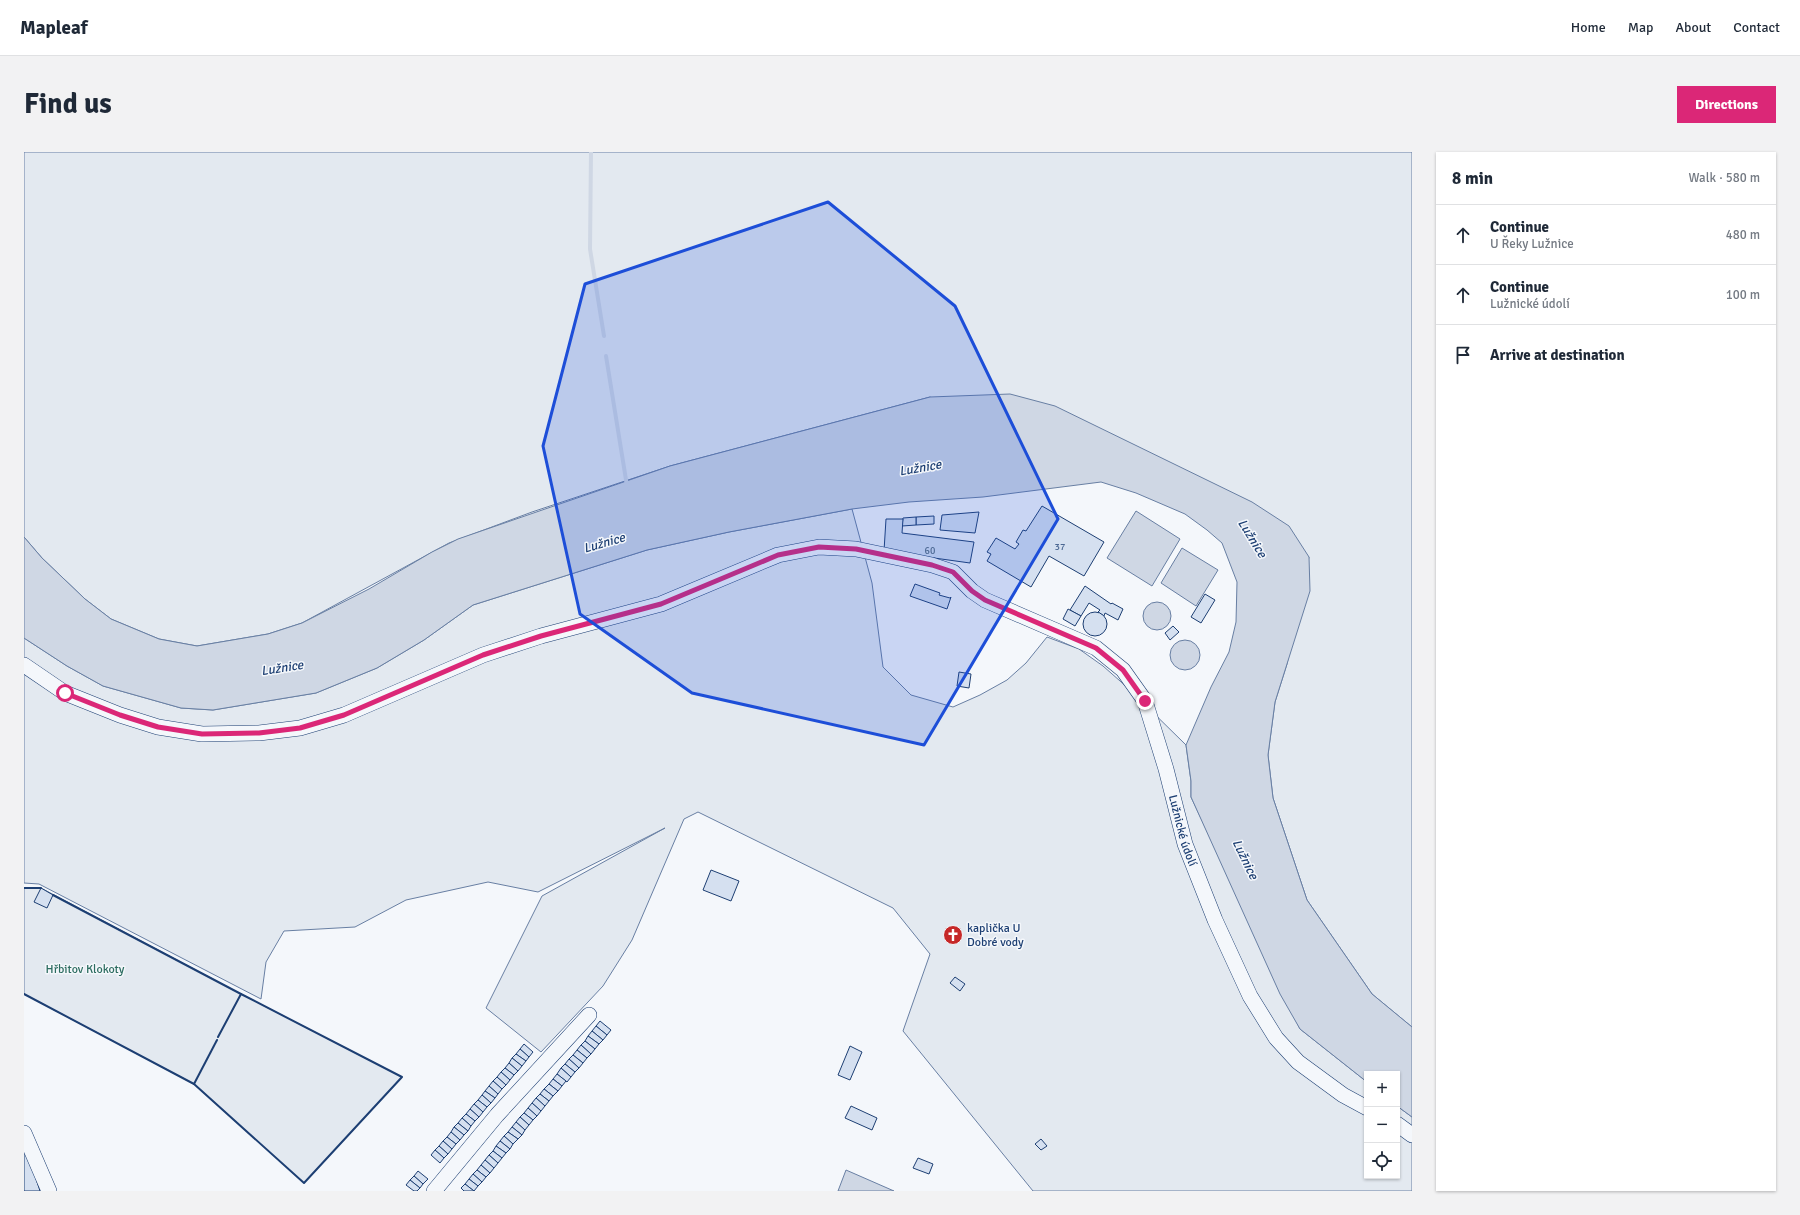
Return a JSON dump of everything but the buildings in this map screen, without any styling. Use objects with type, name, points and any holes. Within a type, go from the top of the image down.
[{"type":"street","name":"Lužnické údolí","points":[[24,665],[65,693],[120,715],[158,727],[202,734],[259,733],[300,728],[344,715],[483,655],[541,636],[661,604],[778,555],[819,547],[856,549],[939,567],[953,572],[972,591],[985,600],[1096,648],[1123,670],[1145,701],[1166,768],[1185,844],[1215,920],[1250,996],[1276,1038],[1298,1062],[1343,1095],[1365,1107]]},
{"type":"street","points":[[434,1191],[497,1115],[590,1015]]},
{"type":"street","points":[[1400,1126],[1412,1135]]},
{"type":"street","points":[[24,1134],[49,1191]]},
{"type":"highlighted area","points":[[828,202],[955,306],[1058,519],[924,745],[692,693],[580,614],[543,446],[585,284]]},
{"type":"green space","points":[[24,152],[1412,152],[1412,1027],[1372,994],[1307,900],[1273,798],[1268,755],[1275,702],[1287,664],[1309,557],[930,397],[670,466],[532,512],[449,543],[302,623],[268,634],[197,646],[159,639],[111,619],[85,599],[42,558],[24,537]]},
{"type":"green space","points":[[852,509],[872,583],[883,667],[911,695],[953,707],[980,695],[1007,680],[1026,663],[1047,637],[1079,649],[1103,666],[1128,688],[1186,745],[1191,781],[1191,797],[1300,1029],[1364,1080],[1364,1179],[1400,1179],[1400,1108],[1412,1117],[1412,1191],[1033,1191],[903,1031],[930,954],[893,908],[698,812],[684,819],[632,940],[603,986],[541,1052],[486,1008],[542,896],[665,828],[538,892],[488,882],[406,900],[355,927],[284,931],[266,962],[261,999],[39,884],[24,883],[24,638],[67,666],[103,686],[181,708],[213,710],[316,693],[377,668],[424,640],[473,605],[647,550],[729,532]]},
{"type":"green space","name":"Hřbitov Klokoty","points":[[24,888],[41,888],[402,1077],[304,1183],[194,1084],[24,994]]},
{"type":"water","name":"Lužnice","points":[[1010,394],[1055,406],[1252,502],[1289,526],[1309,557],[1310,591],[1275,702],[1268,755],[1273,798],[1307,900],[1372,994],[1412,1027],[1412,1117],[1400,1108],[1400,1071],[1364,1071],[1364,1080],[1300,1029],[1280,994],[1191,797],[1191,781],[1186,745],[1211,687],[1229,652],[1236,622],[1237,582],[1222,543],[1185,514],[1136,493],[1101,482],[983,497],[909,502],[852,509],[729,532],[647,550],[473,605],[424,640],[377,668],[316,693],[213,710],[181,708],[103,686],[67,666],[24,638],[24,537],[42,558],[85,599],[111,619],[159,639],[197,646],[268,634],[302,623],[369,589],[432,552],[458,539],[670,466],[930,397]]},
{"type":"water","points":[[1136,511],[1180,539],[1152,586],[1107,558]]},
{"type":"water","points":[[1182,548],[1218,570],[1196,606],[1161,583]]},
{"type":"water","points":[[1157,602],[1167,606],[1171,616],[1167,626],[1157,630],[1147,626],[1143,616],[1147,606]]},
{"type":"water","points":[[1185,640],[1196,644],[1200,655],[1196,666],[1185,670],[1174,666],[1170,655],[1174,644]]},
{"type":"water","points":[[846,1170],[894,1191],[838,1191]]},
{"type":"waterway","points":[[591,152],[590,249],[604,336]]},
{"type":"waterway","points":[[606,356],[627,486]]},
{"type":"wall","points":[[24,888],[41,888]]},
{"type":"wall","points":[[24,994],[194,1084],[304,1183],[402,1077],[53,895]]},
{"type":"wall","points":[[218,1037],[241,994]]},
{"type":"wall","points":[[194,1084],[217,1040]]},
{"type":"place","name":"kaplička U Dobré vody","points":[[953,935]]},
{"type":"route","points":[[65,693],[120,715],[158,727],[202,734],[259,733],[300,728],[344,715],[483,655],[541,636],[661,604],[778,555],[819,547],[856,549],[932,565],[953,572],[972,591],[985,600],[1096,648],[1123,670],[1145,701]]}]
